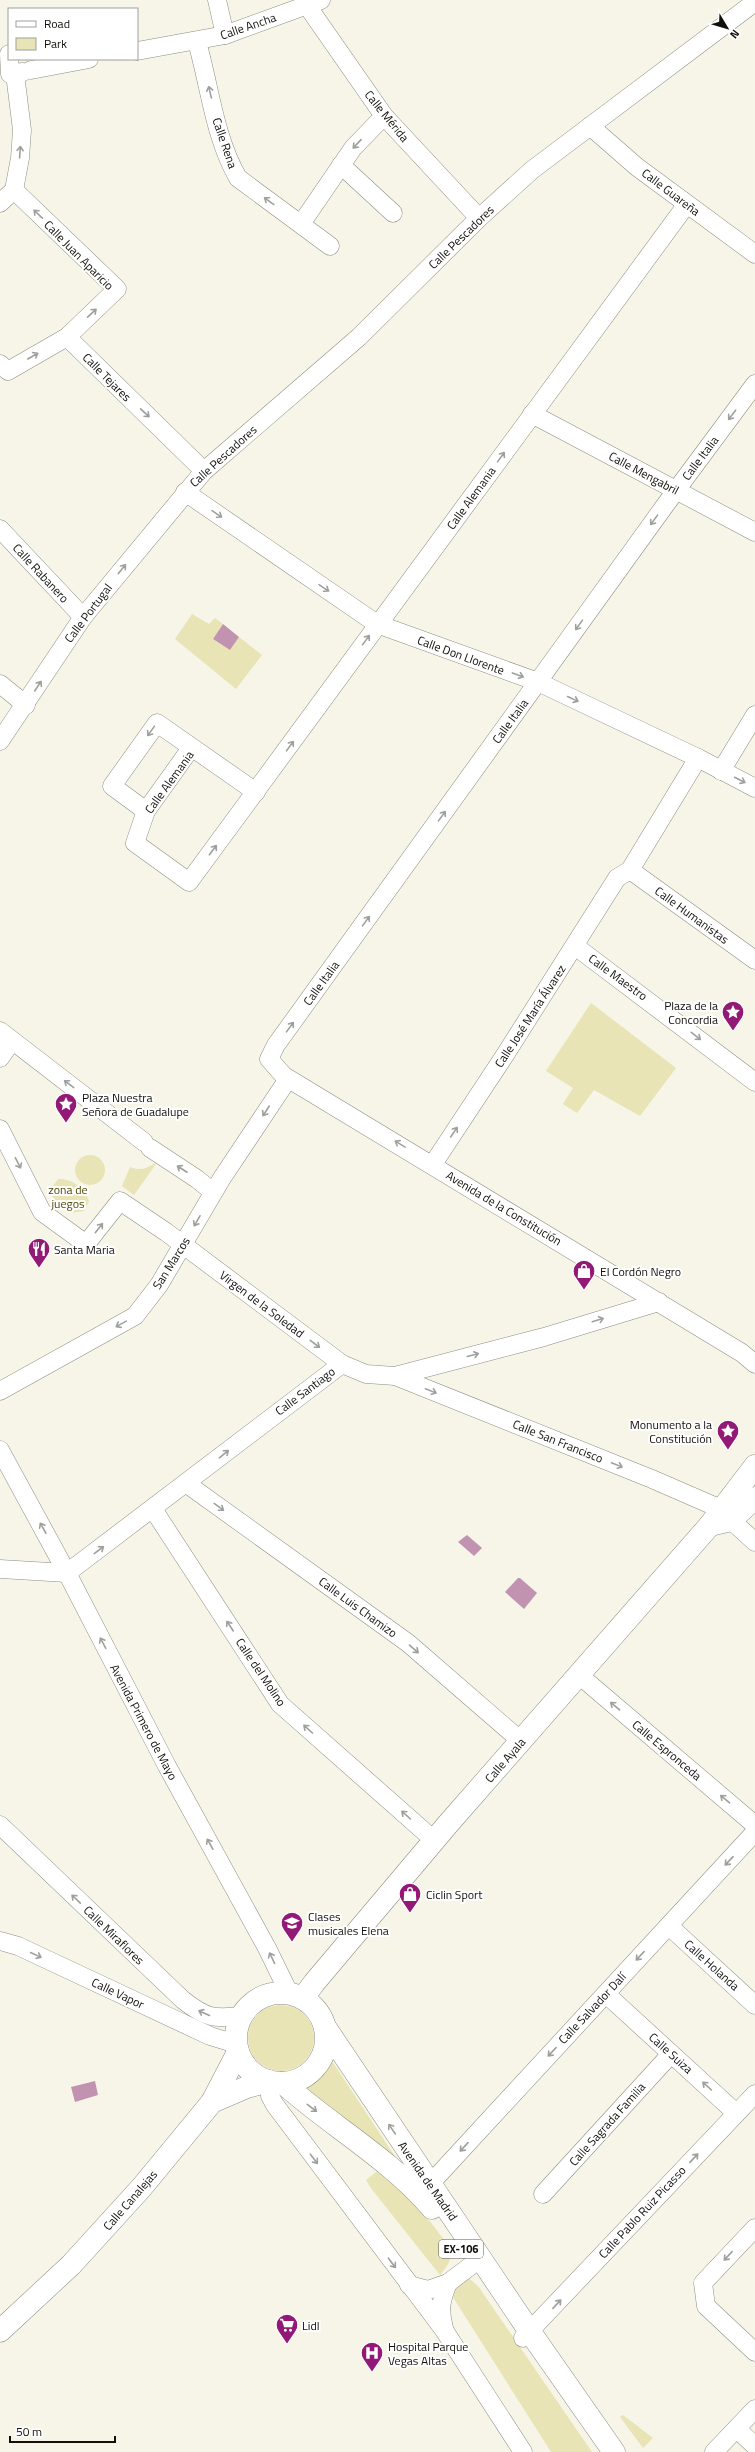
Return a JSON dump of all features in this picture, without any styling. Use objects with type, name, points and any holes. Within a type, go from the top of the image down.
[{"type":"main road","name":"Calle Ayala","points":[[297,1988],[435,1841],[579,1675],[720,1518],[755,1466]]},
{"type":"main road","name":"Calle Ayala","points":[[720,1518],[755,1498]]},
{"type":"main road","points":[[212,2102],[239,2090],[275,2082],[296,2080],[308,2074],[317,2065],[323,2053],[326,2040],[325,2027],[316,2010],[297,1988],[270,1994],[249,2006],[242,2016],[236,2034],[237,2048],[251,2071],[275,2082]]},
{"type":"main road","name":"Avenida de Madrid","points":[[325,2027],[430,2184],[476,2261],[526,2335],[601,2452]]},
{"type":"main road","name":"Calle Canalejas","points":[[0,2331],[84,2252],[142,2187],[212,2102],[228,2071],[237,2048]]},
{"type":"main road","name":"Avenida de Madrid","points":[[275,2082],[305,2103],[413,2186],[476,2261]]},
{"type":"main road","name":"Avenida de Madrid","points":[[526,2335],[614,2452]]},
{"type":"street","points":[[217,0],[225,35]]},
{"type":"street","name":"Calle Ancha","points":[[138,51],[197,42],[225,35],[314,2]]},
{"type":"street","name":"Calle Mérida","points":[[314,2],[384,116],[479,218]]},
{"type":"street","name":"Calle Pescadores","points":[[185,492],[204,471],[359,337],[479,218],[532,170],[755,2]]},
{"type":"street","name":"Calle Rena","points":[[197,42],[220,136],[229,163],[238,178],[330,246]]},
{"type":"street","points":[[0,202],[14,190],[20,158],[22,130],[18,71],[12,60]]},
{"type":"street","points":[[18,71],[82,60]]},
{"type":"street","points":[[301,224],[341,165],[384,116]]},
{"type":"street","name":"Calle Guareña","points":[[590,126],[637,166],[755,254]]},
{"type":"street","points":[[341,165],[393,213]]},
{"type":"street","name":"Calle Juan Aparicio","points":[[14,190],[117,290],[67,337]]},
{"type":"street","name":"Calle Alemania","points":[[256,792],[191,748],[146,811],[135,843],[189,882],[256,792],[687,204]]},
{"type":"street","points":[[0,364],[8,371],[67,337]]},
{"type":"street","name":"Calle Tejares","points":[[67,337],[204,471]]},
{"type":"street","name":"Calle Italia","points":[[269,1059],[276,1045],[676,490],[755,384]]},
{"type":"street","name":"Calle Mengabril","points":[[532,414],[755,532]]},
{"type":"street","name":"Calle Don Llorente","points":[[185,492],[378,624],[538,682],[698,758],[755,788]]},
{"type":"street","name":"Calle Portugal","points":[[0,741],[26,705],[83,617],[185,492]]},
{"type":"street","name":"Calle Rabanero","points":[[0,529],[83,617]]},
{"type":"street","points":[[0,684],[26,705]]},
{"type":"street","points":[[721,771],[755,715]]},
{"type":"street","points":[[146,811],[112,786],[157,723],[191,748]]},
{"type":"street","points":[[630,870],[698,758]]},
{"type":"street","name":"Calle José María Álvarez","points":[[433,1164],[575,946],[617,878],[630,870]]},
{"type":"street","name":"Calle Humanistas","points":[[630,870],[755,960]]},
{"type":"street","name":"Calle Maestro","points":[[575,946],[755,1082]]},
{"type":"street","points":[[0,1058],[6,1036],[147,1145],[213,1192]]},
{"type":"street","name":"Avenida de la Constitución","points":[[269,1059],[288,1079],[433,1164],[751,1358]]},
{"type":"street","name":"San Marcos","points":[[0,1391],[135,1316],[159,1285],[213,1192],[288,1079]]},
{"type":"street","name":"Virgen de la Soledad","points":[[0,1129],[42,1212],[86,1244],[120,1201],[183,1244],[342,1364]]},
{"type":"street","points":[[627,1283],[632,1310]]},
{"type":"street","name":"Calle Santiago","points":[[68,1573],[187,1484],[342,1364],[366,1374],[395,1376],[544,1337],[659,1302]]},
{"type":"street","name":"Calle San Francisco","points":[[395,1376],[644,1476],[720,1518],[755,1542]]},
{"type":"street","name":"Avenida Primero de Mayo","points":[[0,1450],[68,1573],[167,1766],[297,1988]]},
{"type":"street","name":"Calle Luis Chamizo","points":[[187,1484],[408,1643],[521,1741]]},
{"type":"street","name":"Calle del Molino","points":[[154,1509],[280,1704],[435,1841]]},
{"type":"street","points":[[0,1570],[68,1573]]},
{"type":"street","name":"Calle Espronceda","points":[[579,1675],[755,1824]]},
{"type":"street","name":"Calle Miraflores","points":[[0,1825],[168,1987],[195,2010],[215,2019],[242,2016]]},
{"type":"street","name":"Calle Salvador Dalí","points":[[430,2184],[755,1832]]},
{"type":"street","name":"Calle Holanda","points":[[669,1926],[755,2005]]},
{"type":"street","name":"Calle Vapor","points":[[0,1941],[18,1946],[237,2048]]},
{"type":"street","points":[[154,2010],[168,1987]]},
{"type":"street","name":"Calle Suiza","points":[[606,1994],[736,2113]]},
{"type":"street","points":[[210,2036],[222,2050],[228,2071]]},
{"type":"street","name":"Calle Sagrada Familia","points":[[543,2194],[671,2054]]},
{"type":"street","points":[[275,2082],[270,2096],[275,2105],[444,2330],[523,2452]]},
{"type":"street","points":[[239,2090],[254,2094],[275,2105]]},
{"type":"street","name":"Calle Pablo Ruiz Picasso","points":[[526,2335],[755,2094]]},
{"type":"street","points":[[755,2228],[703,2283],[706,2306],[755,2352]]},
{"type":"street","points":[[409,2285],[428,2290],[448,2282],[476,2261]]},
{"type":"street","points":[[444,2330],[440,2312],[440,2302],[448,2282]]},
{"type":"street","points":[[714,2452],[755,2410]]},
{"type":"street","points":[[737,2429],[755,2446]]},
{"type":"green space","points":[[192,614],[209,624],[215,618],[223,624],[213,639],[230,650],[239,637],[262,655],[236,689],[175,639]]},
{"type":"green space","points":[[591,1003],[676,1068],[640,1116],[594,1090],[577,1113],[563,1104],[573,1088],[546,1071]]},
{"type":"green space","points":[[90,1155],[100,1160],[105,1170],[100,1180],[90,1185],[80,1180],[75,1170],[80,1160]]},
{"type":"green space","points":[[155,1163],[156,1164],[134,1195],[122,1186],[130,1167],[143,1169]]},
{"type":"green space","name":"zona de juegos","points":[[58,1179],[68,1180],[81,1188],[89,1201],[84,1211],[70,1213],[55,1203],[50,1190]]},
{"type":"green space","points":[[274,2005],[288,2005],[300,2010],[309,2019],[314,2031],[312,2051],[305,2062],[288,2071],[274,2071],[262,2066],[253,2057],[248,2045],[248,2031],[253,2019],[262,2010]]},
{"type":"green space","points":[[328,2055],[396,2158],[293,2085],[299,2084],[315,2075]]},
{"type":"green space","points":[[376,2172],[384,2176],[406,2195],[430,2221],[447,2245],[450,2253],[450,2259],[448,2265],[440,2275],[370,2187],[366,2180]]},
{"type":"green space","points":[[463,2277],[470,2279],[478,2286],[592,2452],[551,2452],[449,2291]]},
{"type":"green space","points":[[623,2415],[653,2438],[643,2448],[620,2417]]},
{"type":"shaded area","points":[[223,624],[239,637],[230,650],[213,639]]},
{"type":"shaded area","points":[[467,1535],[482,1548],[474,1556],[458,1542]]},
{"type":"shaded area","points":[[518,1578],[520,1578],[537,1593],[524,1609],[505,1592]]},
{"type":"shaded area","points":[[95,2081],[98,2095],[75,2102],[71,2087]]},
{"type":"place","name":"Plaza de la Concordia","points":[[733,1032]]},
{"type":"place","name":"Plaza Nuestra Señora de Guadalupe","points":[[66,1124]]},
{"type":"place","name":"Santa Maria","points":[[39,1268]]},
{"type":"place","name":"El Cordón Negro","points":[[584,1290]]},
{"type":"place","name":"Monumento a la Constitución","points":[[728,1450]]},
{"type":"place","name":"Ciclin Sport","points":[[410,1914]]},
{"type":"place","name":"Clases musicales Elena","points":[[292,1942]]},
{"type":"place","name":"Lidl","points":[[287,2344]]},
{"type":"place","name":"Hospital Parque Vegas Altas","points":[[372,2372]]}]
